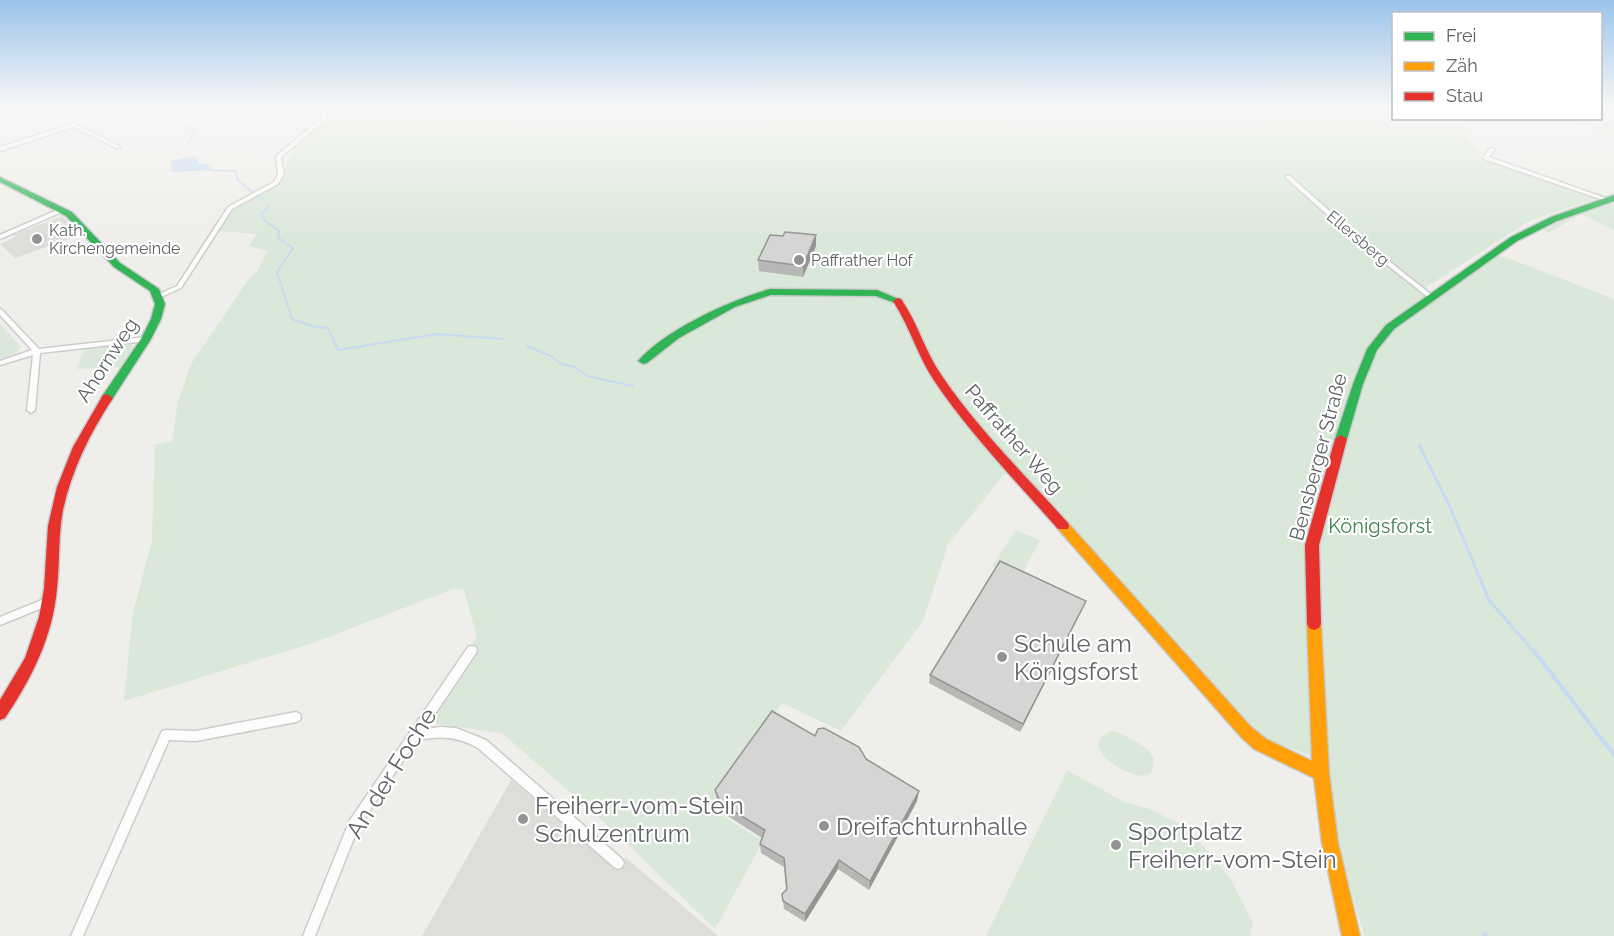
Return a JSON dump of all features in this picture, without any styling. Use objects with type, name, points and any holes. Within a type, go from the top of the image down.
[{"type":"street","points":[[3,183],[62,210],[76,220],[100,249],[117,264],[154,289],[159,296],[179,287],[230,208],[276,183],[281,174],[279,157],[288,150]]},
{"type":"street","points":[[1491,150],[1486,158],[1611,199]]},
{"type":"street","name":"Ellersberg","points":[[1288,177],[1359,240],[1431,297]]},
{"type":"street","name":"Bensberger Straße","points":[[1351,936],[1330,843],[1321,773],[1311,569],[1312,545],[1321,506],[1358,384],[1369,355],[1390,327],[1431,297],[1514,239],[1540,225],[1611,199]]},
{"type":"street","points":[[0,237],[62,210]]},
{"type":"street","name":"Paffrather Weg","points":[[643,361],[675,336],[732,305],[770,292],[877,293],[898,301],[910,317],[936,377],[968,418],[1246,732],[1260,744],[1321,773]]},
{"type":"street","name":"Ahornweg","points":[[0,713],[24,678],[43,632],[49,602],[58,503],[71,463],[94,417],[146,339],[156,319],[160,304],[159,296]]},
{"type":"street","points":[[0,311],[37,351],[31,410]]},
{"type":"street","points":[[0,363],[37,351],[146,339]]},
{"type":"street","points":[[0,621],[49,602]]},
{"type":"street","name":"An der Foche","points":[[309,936],[354,824],[472,650]]},
{"type":"street","points":[[77,936],[166,735],[196,736],[296,717]]},
{"type":"street","points":[[414,736],[442,731],[463,734],[482,744],[618,863]]},
{"type":"shaded area","name":"Kath. Kirchengemeinde","points":[[62,216],[80,235],[15,258],[0,244],[15,237],[13,235]]},
{"type":"shaded area","name":"Freiherr-vom-Stein Schulzentrum","points":[[511,780],[615,868],[626,858],[718,936],[422,936]]},
{"type":"green space","name":"Königsforst","points":[[294,150],[1476,150],[1482,159],[1600,197],[1529,221],[1423,289],[1435,299],[1497,256],[1508,258],[1614,299],[1614,936],[1364,936],[1335,833],[1324,761],[1257,735],[1014,462],[948,544],[923,621],[841,731],[782,703],[714,801],[720,814],[763,841],[715,929],[614,831],[502,733],[436,724],[433,715],[477,637],[464,590],[453,589],[313,643],[124,701],[133,612],[152,541],[155,445],[172,441],[178,402],[191,364],[248,280],[257,272],[267,251],[248,246],[257,234],[219,231],[231,211],[279,184]]},
{"type":"green space","points":[[1614,201],[1614,230],[1581,214],[1548,233],[1541,228]]},
{"type":"green space","points":[[0,324],[21,347],[14,354],[0,359]]},
{"type":"green space","points":[[131,344],[134,347],[121,367],[76,369],[85,349]]},
{"type":"green space","points":[[1016,530],[1040,540],[1023,572],[1024,582],[992,566]]},
{"type":"green space","points":[[1110,731],[1115,731],[1138,743],[1151,753],[1154,760],[1149,775],[1135,775],[1127,772],[1106,758],[1098,746],[1100,739]]},
{"type":"green space","name":"Sportplatz Freiherr-vom-Stein","points":[[1067,770],[1124,802],[1150,809],[1190,830],[1231,880],[1253,922],[1250,936],[986,936]]},
{"type":"water","points":[[195,156],[199,163],[207,164],[212,170],[172,172],[171,161]]},
{"type":"building","points":[[785,232],[816,235],[803,266],[758,260],[770,235],[783,236]]},
{"type":"building","name":"Schule am Königsforst","points":[[1000,561],[1086,601],[1023,724],[930,675]]},
{"type":"building","name":"Dreifachturnhalle","points":[[772,711],[815,736],[818,729],[824,728],[859,747],[866,759],[919,791],[870,881],[839,860],[805,914],[783,901],[782,894],[787,889],[784,858],[760,844],[765,830],[721,804],[715,790]]},
{"type":"waterway","points":[[209,170],[236,171],[237,179],[252,192]]},
{"type":"waterway","points":[[260,196],[264,201]]},
{"type":"waterway","points":[[268,205],[267,210],[261,213],[263,219],[279,231],[278,238],[293,248],[277,272],[292,319],[315,327],[328,328],[338,350],[437,334],[503,339]]},
{"type":"waterway","points":[[527,346],[551,356],[561,364],[575,367],[587,376],[633,386]]},
{"type":"waterway","points":[[1419,445],[1450,507],[1489,600],[1535,653]]},
{"type":"waterway","points":[[1534,651],[1614,755]]},
{"type":"traffic: fast","points":[[0,179],[69,214],[117,265],[154,289],[160,304],[156,319],[146,339],[107,398]]},
{"type":"traffic: fast","points":[[1341,439],[1358,384],[1372,349],[1390,327],[1514,239],[1554,219],[1614,198]]},
{"type":"traffic: fast","points":[[643,361],[675,336],[732,305],[770,292],[877,293],[898,301]]},
{"type":"traffic: slow","points":[[1063,526],[1246,732],[1260,744],[1321,773]]},
{"type":"traffic: slow","points":[[1314,624],[1321,773],[1330,843],[1351,936]]},
{"type":"traffic: jam","points":[[898,301],[932,370],[952,399],[1063,526]]},
{"type":"traffic: jam","points":[[0,713],[24,674],[42,632],[50,589],[54,526],[63,487],[78,447],[107,398]]},
{"type":"traffic: jam","points":[[1314,624],[1312,545],[1341,439]]},
{"type":"place","name":"Kath. Kirchengemeinde","points":[[37,239]]},
{"type":"place","name":"Paffrather Hof","points":[[799,260]]},
{"type":"place","name":"Schule am Königsforst","points":[[1002,657]]},
{"type":"place","name":"Freiherr-vom-Stein Schulzentrum","points":[[523,819]]},
{"type":"place","name":"Dreifachturnhalle","points":[[824,826]]},
{"type":"place","name":"Sportplatz Freiherr-vom-Stein","points":[[1116,845]]}]
